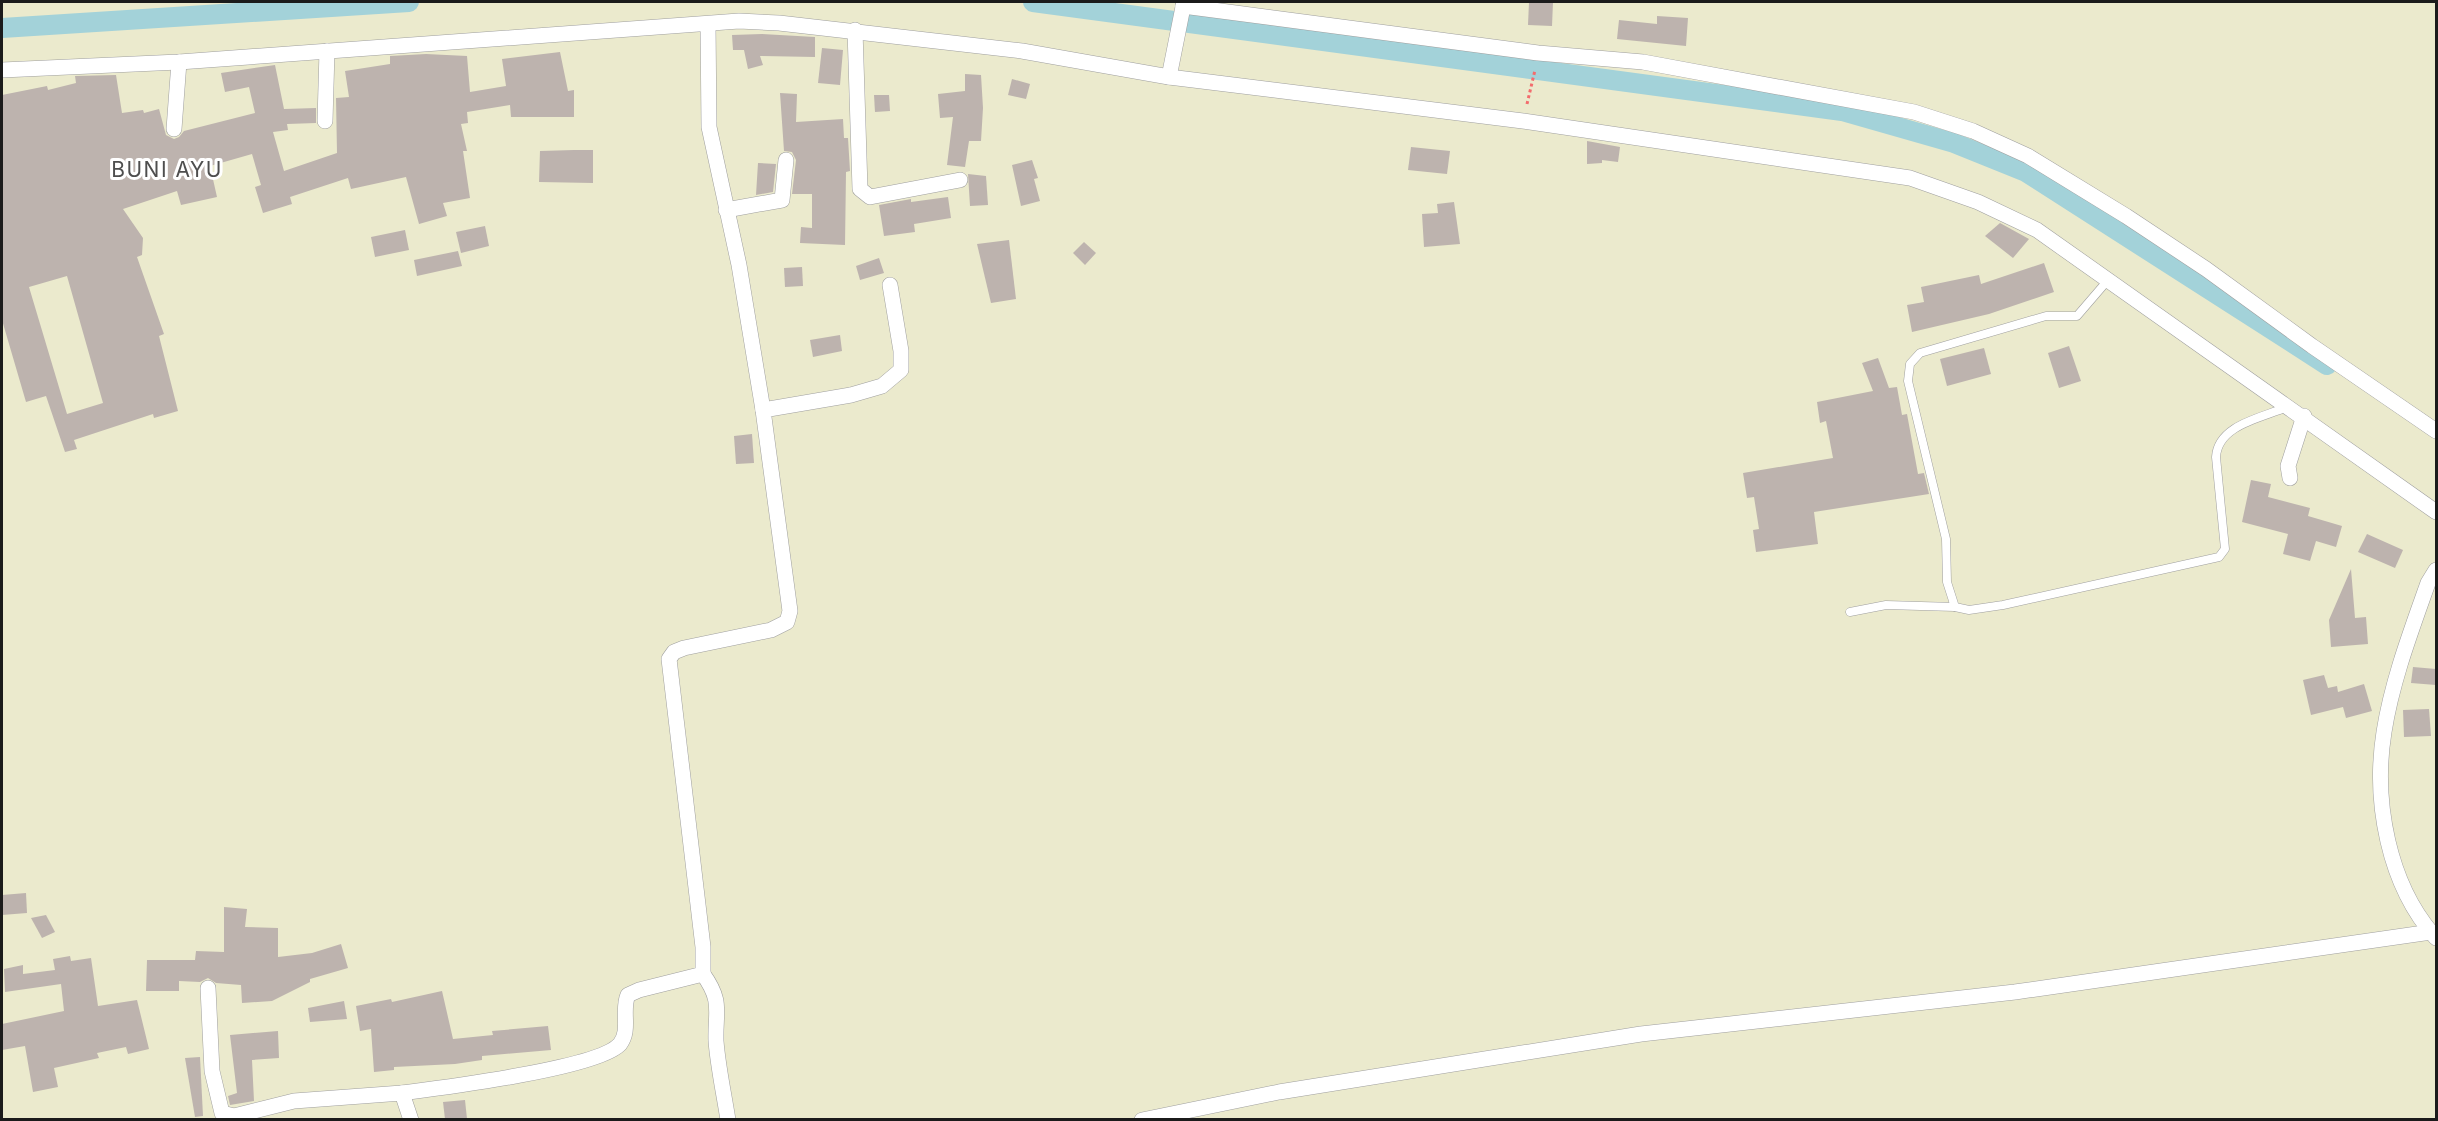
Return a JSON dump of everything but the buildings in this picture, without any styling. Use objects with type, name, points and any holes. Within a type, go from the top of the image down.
[{"type":"street","points":[[1169,77],[1183,8],[1539,53],[1642,62],[1914,112],[1973,131],[2028,156],[2206,268],[2312,346],[2436,431]]},
{"type":"street","points":[[2,70],[179,62],[739,21],[779,23],[1022,51],[1169,77],[1523,121],[1910,178],[1978,202],[2037,230],[2304,416],[2436,512]]},
{"type":"street","points":[[708,24],[709,127],[764,410],[790,611],[787,622],[771,630],[684,648],[674,652],[669,659],[703,947],[703,975],[715,991],[718,1016],[716,1040],[728,1119]]},
{"type":"street","points":[[855,30],[860,189],[870,197],[960,180]]},
{"type":"street","points":[[325,121],[327,51]]},
{"type":"street","points":[[174,129],[179,62]]},
{"type":"street","points":[[726,210],[782,200],[786,160]]},
{"type":"street","points":[[764,410],[851,395],[882,386],[901,370],[901,351],[890,285]]},
{"type":"street","points":[[2290,478],[2288,466],[2304,416]]},
{"type":"street","points":[[1142,1119],[1279,1092],[1641,1034],[2015,992],[2434,935],[2406,892],[2394,863],[2383,814],[2381,765],[2384,731],[2397,681],[2427,583],[2436,570]]},
{"type":"street","points":[[208,988],[213,1071],[222,1113],[234,1116],[294,1101],[402,1093],[533,1072],[612,1050],[624,1038],[628,995],[639,990],[703,975]]},
{"type":"street","points":[[402,1093],[411,1119]]},
{"type":"lane","points":[[1955,607],[1947,582],[1946,539],[1908,381],[1910,364],[1920,353],[2046,316],[2077,316],[2108,280]]},
{"type":"lane","points":[[1850,612],[1886,605],[1955,607],[1969,610],[2003,605],[2219,557],[2225,549],[2216,457],[2218,442],[2225,433],[2288,407]]},
{"type":"path","points":[[1530,94],[1537,60]]},
{"type":"green space","points":[[2,2],[2436,2],[2436,1119],[2,1119]]},
{"type":"waterway","points":[[2,28],[409,2]]},
{"type":"waterway","points":[[1033,2],[1842,111],[1954,143],[2026,172],[2327,365]]},
{"type":"district","name":"BUNI AYU","points":[[167,170]]}]
